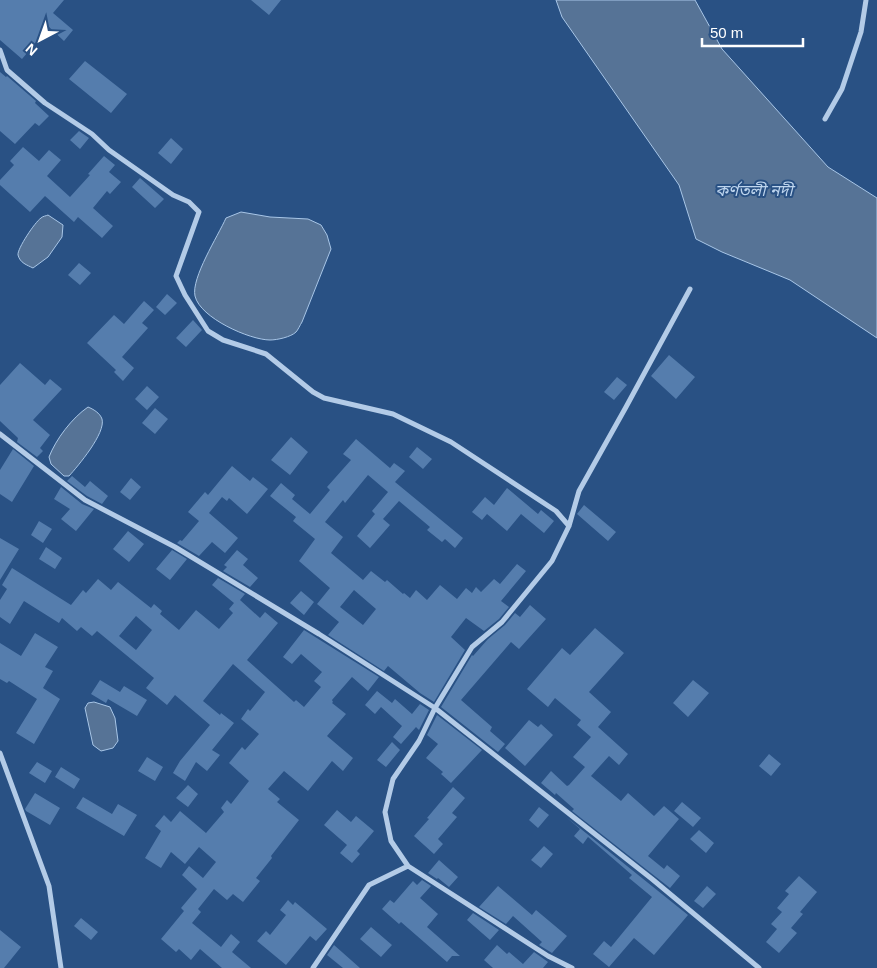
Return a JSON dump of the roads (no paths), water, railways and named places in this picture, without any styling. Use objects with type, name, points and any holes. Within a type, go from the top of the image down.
[{"type":"street","points":[[825,119],[842,89],[861,32],[866,0]]},
{"type":"street","points":[[0,50],[7,70],[44,103],[92,134],[109,150],[173,195],[189,202],[199,212],[176,276],[208,331],[223,340],[266,354],[313,392],[324,398],[393,414],[451,442],[556,511],[569,526]]},
{"type":"street","points":[[572,968],[548,956],[408,866],[390,841],[384,812],[393,779],[419,741],[435,708],[472,647],[502,622],[524,598],[552,561],[569,526],[579,491],[690,289]]},
{"type":"street","points":[[0,434],[86,500],[175,547],[319,634],[435,708],[652,879],[759,968]]},
{"type":"street","points":[[0,753],[49,886],[61,968]]},
{"type":"street","points":[[312,968],[369,885],[408,866]]},
{"type":"water","name":"কর্ণতলী নদী","points":[[556,0],[695,0],[722,49],[828,167],[877,198],[877,338],[790,280],[722,252],[696,239],[679,185],[562,17]]},
{"type":"water","points":[[241,212],[270,217],[308,219],[321,225],[327,235],[331,249],[302,322],[294,334],[287,337],[270,340],[239,332],[216,320],[206,312],[195,296],[195,288],[201,268],[226,218]]},
{"type":"water","points":[[48,215],[63,225],[62,237],[48,257],[33,268],[20,260],[18,252],[35,225],[42,217]]},
{"type":"water","points":[[88,407],[96,411],[102,419],[100,432],[79,465],[69,476],[64,476],[51,464],[49,457],[65,429]]},
{"type":"water","points":[[94,702],[110,707],[115,718],[118,741],[113,748],[101,751],[93,745],[85,708],[88,703]]}]
